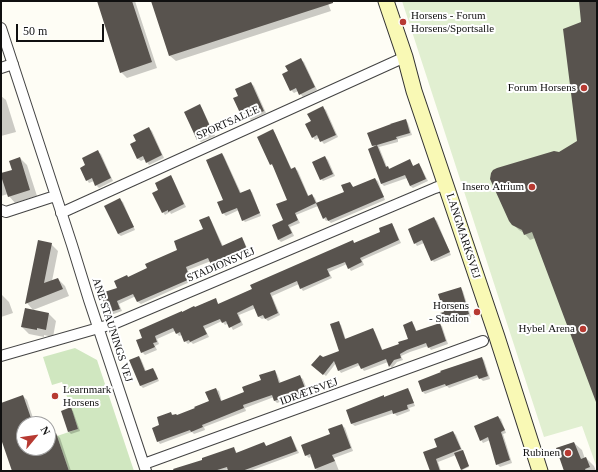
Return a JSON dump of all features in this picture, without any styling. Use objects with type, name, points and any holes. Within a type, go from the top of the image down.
[{"type":"main road","name":"LANGMARKSVEJ","points":[[386,1],[405,57],[414,91],[497,336],[540,471]]},
{"type":"street","name":"ANE STAUNINGS VEJ","points":[[1,28],[145,468]]},
{"type":"street","name":"SPORTSALLE","points":[[61,212],[405,57]]},
{"type":"street","points":[[1,68],[13,64]]},
{"type":"street","name":"STADIONSVEJ","points":[[1,356],[123,320],[446,184]]},
{"type":"street","points":[[1,210],[6,212],[56,196]]},
{"type":"street","name":"IDRÆTSVEJ","points":[[145,468],[483,341]]},
{"type":"green space","points":[[402,1],[597,1],[597,468],[582,426],[544,437]]},
{"type":"green space","points":[[75,348],[97,360],[134,471],[69,471],[57,436],[78,429],[62,382],[52,385],[43,357]]},
{"type":"building","points":[[97,1],[132,1],[152,62],[120,73]]},
{"type":"building","points":[[151,1],[333,1],[333,3],[169,56]]},
{"type":"building","name":"Forum Horsens","points":[[579,1],[597,1],[596,402],[532,232],[524,235],[522,230],[512,225],[490,179],[491,173],[497,168],[554,151],[559,152],[577,141],[563,29],[581,22]]},
{"type":"building","points":[[301,58],[315,87],[299,95],[296,88],[290,91],[282,74],[288,71],[285,66]]},
{"type":"building","points":[[251,82],[264,111],[248,118],[244,110],[240,113],[233,98],[238,96],[235,89]]},
{"type":"building","points":[[200,104],[213,133],[197,140],[184,112]]},
{"type":"building","points":[[323,106],[336,135],[320,142],[317,135],[312,138],[305,124],[311,121],[307,114]]},
{"type":"building","points":[[406,119],[410,133],[372,146],[367,133]]},
{"type":"building","points":[[149,127],[162,155],[146,163],[143,156],[137,159],[130,144],[136,141],[133,135]]},
{"type":"building","points":[[273,129],[291,169],[295,167],[308,196],[312,194],[316,203],[295,213],[298,220],[288,225],[292,233],[278,240],[272,225],[283,220],[276,204],[287,200],[272,164],[270,165],[257,137]]},
{"type":"building","points":[[377,145],[386,167],[388,166],[389,169],[410,159],[413,166],[419,163],[426,179],[410,186],[405,175],[381,184],[368,149]]},
{"type":"building","points":[[98,150],[111,178],[95,186],[92,178],[86,181],[80,168],[85,165],[82,158]]},
{"type":"building","points":[[222,153],[240,193],[250,189],[260,213],[242,221],[237,208],[222,214],[217,202],[223,200],[206,160]]},
{"type":"building","points":[[325,156],[333,174],[320,180],[312,162]]},
{"type":"building","points":[[20,157],[30,190],[8,197],[1,173],[12,170],[9,161]]},
{"type":"building","points":[[171,175],[184,204],[168,212],[168,210],[162,213],[152,193],[158,190],[155,183]]},
{"type":"building","points":[[375,178],[384,197],[328,221],[326,217],[323,219],[316,203],[344,192],[341,185],[350,182],[353,187]]},
{"type":"building","points":[[120,198],[134,227],[118,234],[104,206]]},
{"type":"building","points":[[209,216],[222,246],[242,237],[248,252],[212,267],[208,258],[186,267],[190,279],[137,302],[133,294],[117,301],[120,309],[107,313],[101,293],[117,288],[114,281],[127,275],[128,277],[147,268],[145,264],[177,250],[174,241],[203,229],[199,220]]},
{"type":"building","points":[[434,217],[450,252],[431,261],[422,240],[414,244],[408,229]]},
{"type":"building","points":[[392,223],[399,240],[360,258],[362,262],[348,269],[345,262],[327,269],[330,276],[300,289],[297,281],[270,293],[278,313],[265,319],[263,315],[258,317],[253,305],[237,313],[241,322],[229,328],[226,321],[222,323],[220,319],[203,326],[207,334],[190,342],[189,340],[184,342],[180,332],[176,334],[173,328],[155,336],[157,342],[153,343],[155,347],[141,353],[136,340],[142,338],[139,330],[216,298],[218,304],[252,289],[250,285],[353,240],[354,243],[380,232],[379,228]]},
{"type":"building","points":[[38,240],[52,243],[44,283],[58,278],[63,289],[25,304]]},
{"type":"building","points":[[461,287],[469,314],[443,322],[440,313],[444,312],[438,294]]},
{"type":"building","points":[[25,308],[49,313],[46,330],[21,327]]},
{"type":"building","points":[[339,321],[345,339],[373,328],[382,350],[408,339],[403,325],[412,321],[416,331],[440,323],[446,341],[428,348],[426,343],[407,350],[400,354],[401,358],[394,360],[389,367],[386,359],[361,369],[358,363],[338,371],[334,361],[323,375],[311,365],[320,355],[323,357],[339,351],[330,324]]},
{"type":"building","points":[[139,356],[145,371],[153,368],[158,379],[140,386],[129,360]]},
{"type":"building","points":[[482,357],[488,376],[479,379],[477,375],[446,386],[445,384],[422,392],[418,381],[441,372],[440,371]]},
{"type":"building","points":[[275,370],[279,383],[300,375],[307,393],[293,397],[292,395],[274,401],[272,395],[243,405],[244,408],[202,425],[203,427],[191,432],[190,430],[157,442],[152,428],[159,425],[157,417],[171,412],[172,415],[177,415],[195,408],[194,407],[209,401],[205,392],[216,388],[221,401],[244,392],[242,387],[261,380],[259,375]]},
{"type":"building","points":[[408,388],[414,403],[407,405],[408,409],[393,414],[392,410],[351,424],[346,410],[384,395],[384,397]]},
{"type":"building","points":[[23,395],[30,416],[16,416],[16,456],[56,456],[56,433],[69,471],[12,471],[1,439],[1,403]]},
{"type":"building","points":[[71,407],[78,429],[68,432],[61,411]]},
{"type":"building","points":[[498,416],[505,430],[501,432],[510,460],[496,465],[488,437],[480,441],[474,426]]},
{"type":"building","points":[[342,424],[351,448],[332,455],[335,461],[315,469],[310,454],[305,456],[301,445],[330,434],[328,429]]},
{"type":"building","points":[[453,431],[461,449],[436,459],[440,471],[430,471],[423,452],[437,447],[434,439]]},
{"type":"building","points":[[291,436],[297,451],[242,471],[228,471],[227,467],[214,471],[174,471],[173,469],[202,460],[202,458],[234,447],[236,453],[264,442],[266,446]]},
{"type":"building","name":"Rubinen","points":[[574,442],[581,459],[586,457],[590,467],[585,469],[586,471],[564,471],[556,448]]},
{"type":"building","points":[[463,450],[469,466],[461,470],[454,453]]},
{"type":"place","name":"Horsens - Forum Horsens/Sportsalle","points":[[403,22]]},
{"type":"place","name":"Forum Horsens","points":[[584,88]]},
{"type":"place","name":"Insero Atrium","points":[[532,187]]},
{"type":"place","name":"Horsens - Stadion","points":[[477,312]]},
{"type":"place","name":"Hybel Arena","points":[[583,329]]},
{"type":"place","name":"Learnmark Horsens","points":[[55,396]]},
{"type":"place","name":"Rubinen","points":[[568,453]]}]
